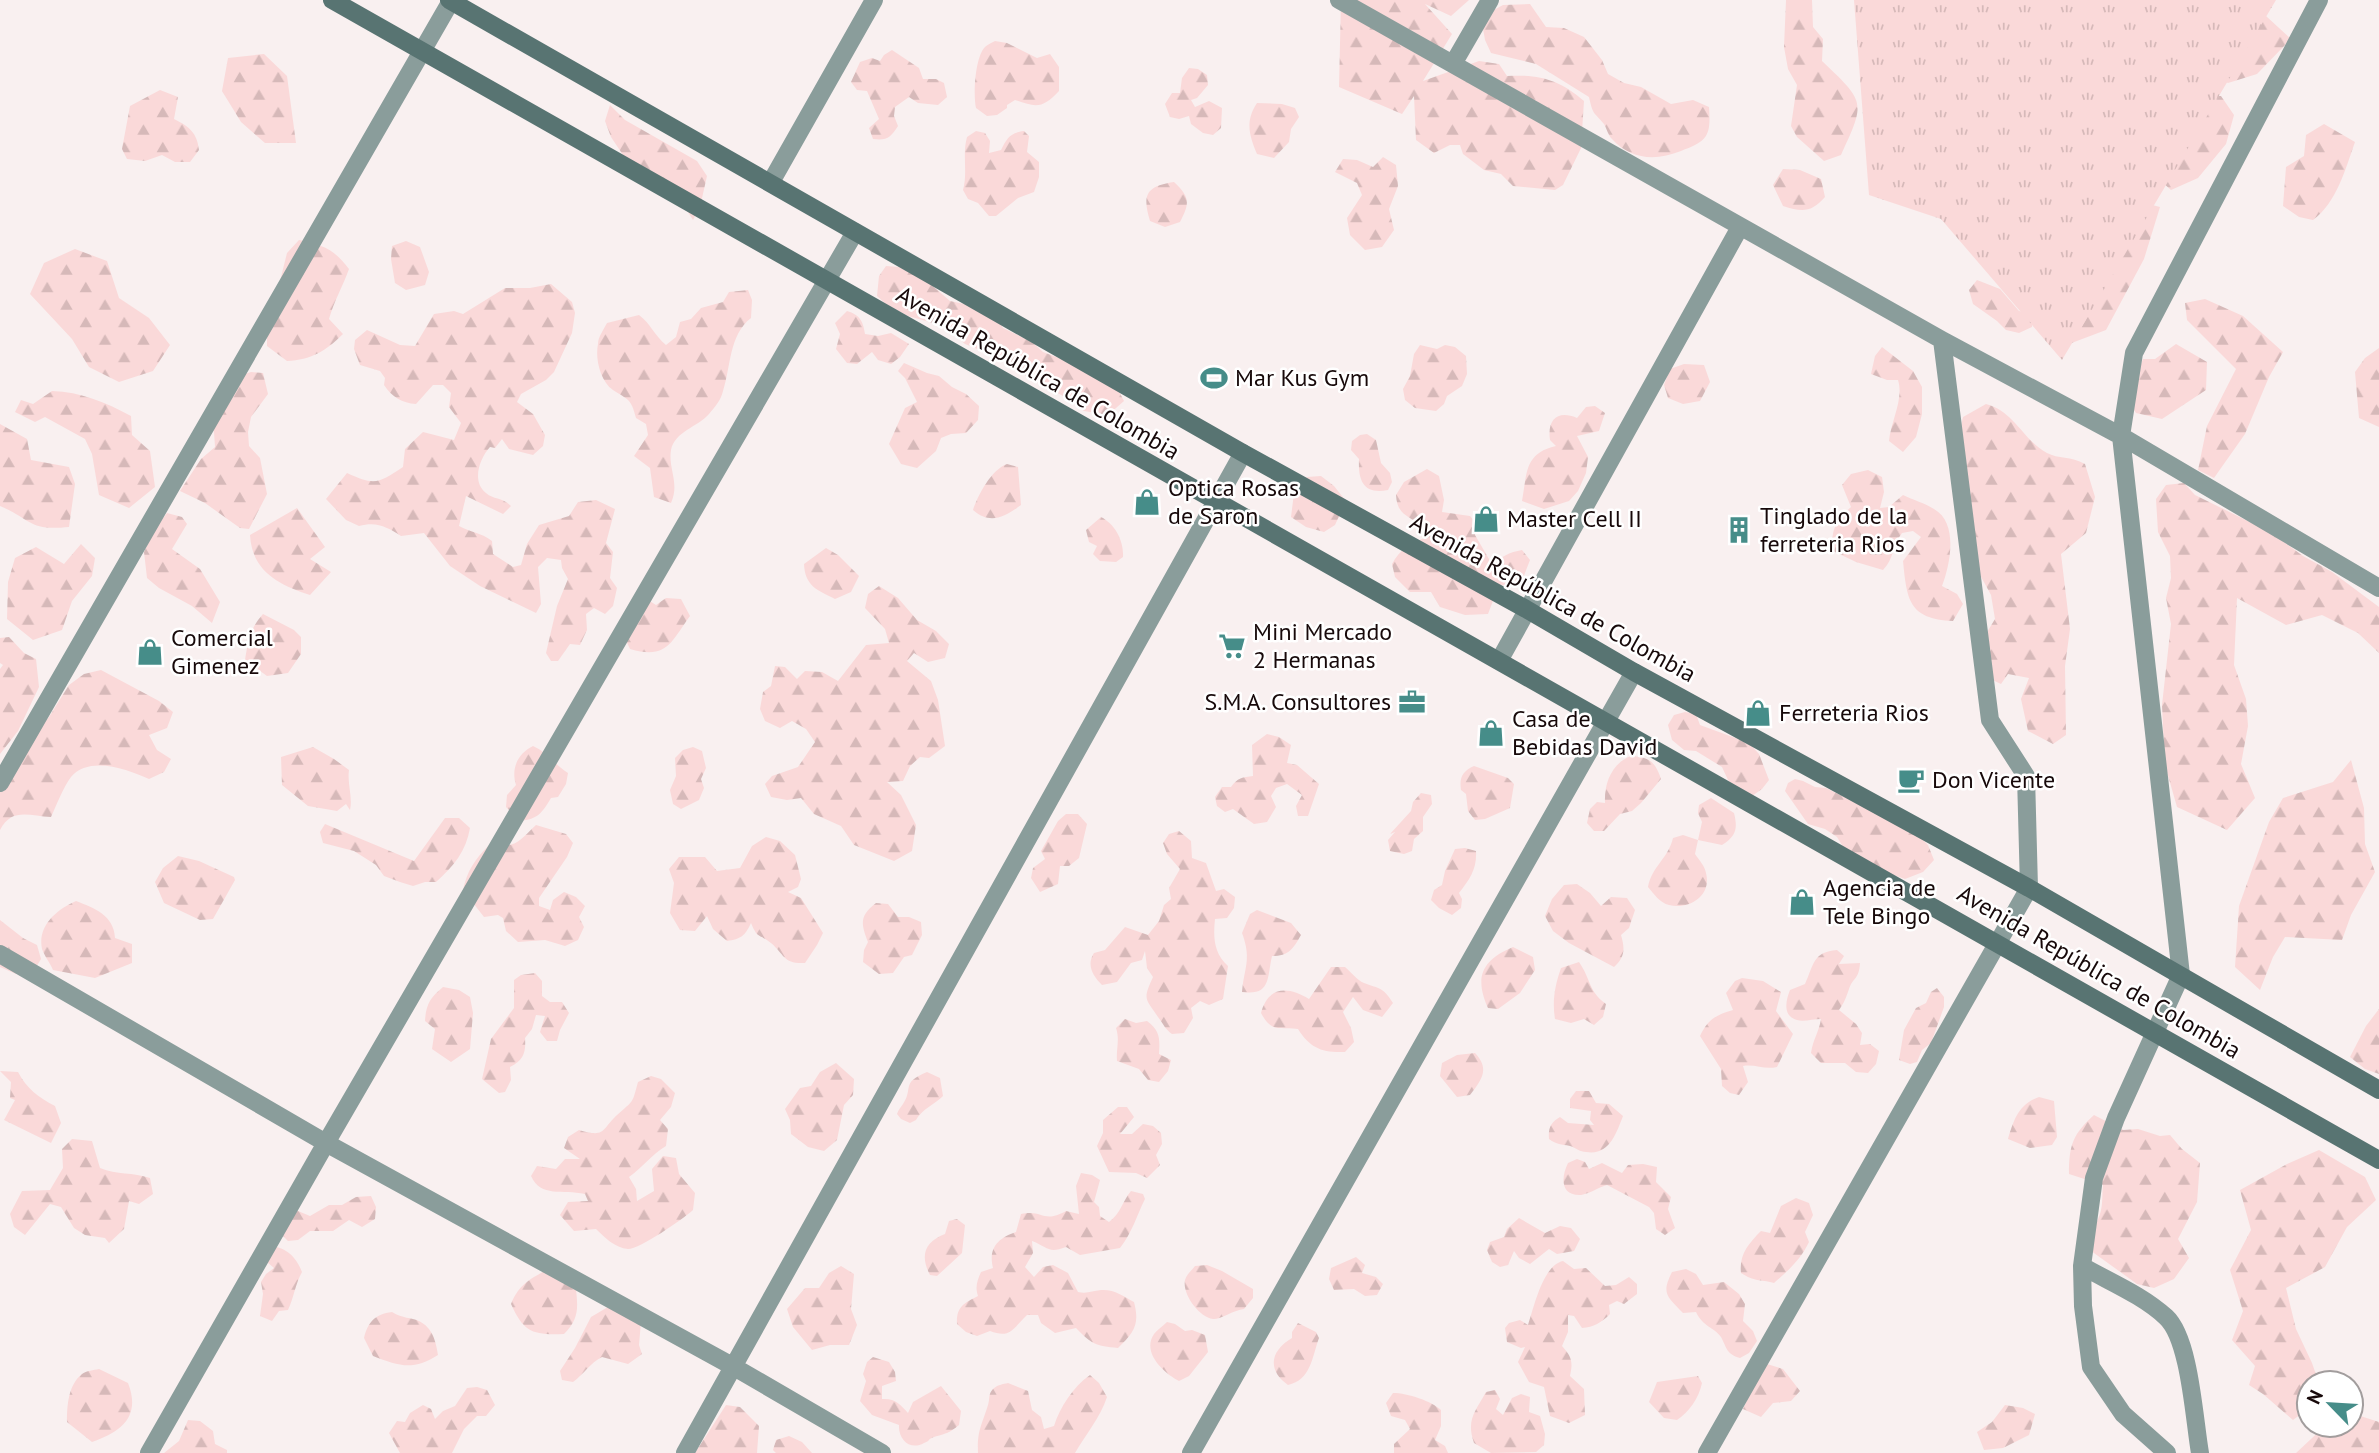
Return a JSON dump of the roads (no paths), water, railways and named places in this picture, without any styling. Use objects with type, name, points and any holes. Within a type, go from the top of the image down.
[{"type":"street","name":"Avenida República de Colombia","points":[[332,0],[2379,1160]]},
{"type":"street","points":[[771,182],[874,0]]},
{"type":"street","points":[[1339,0],[1942,340],[2121,436],[2379,588]]},
{"type":"street","points":[[1453,64],[1490,0]]},
{"type":"street","points":[[2167,1453],[2123,1414],[2091,1367],[2081,1266],[2094,1178],[2116,1118],[2182,975],[2121,436],[2134,353],[2319,0]]},
{"type":"street","name":"Avenida República de Colombia","points":[[450,1],[1243,453],[1634,672],[2029,888],[2379,1090]]},
{"type":"street","points":[[0,783],[450,1]]},
{"type":"street","points":[[1499,661],[1740,227]]},
{"type":"street","points":[[149,1453],[855,232]]},
{"type":"street","points":[[1707,1453],[2029,888],[2026,776],[1990,720],[1942,340]]},
{"type":"street","points":[[685,1453],[1243,453]]},
{"type":"street","points":[[1191,1453],[1634,672]]},
{"type":"street","points":[[0,954],[326,1143],[734,1367],[881,1453]]},
{"type":"street","points":[[2081,1266],[2143,1299],[2168,1319],[2183,1347],[2200,1453]]},
{"type":"place","name":"Mar Kus Gym","points":[[1214,378]]},
{"type":"place","name":"Optica Rosas de Saron","points":[[1147,502]]},
{"type":"place","name":"Master Cell II","points":[[1486,519]]},
{"type":"place","name":"Tinglado de la ferreteria Rios","points":[[1739,530]]},
{"type":"place","name":"Mini Mercado 2 Hermanas","points":[[1232,646]]},
{"type":"place","name":"Comercial Gimenez","points":[[150,652]]},
{"type":"place","name":"S.M.A. Consultores","points":[[1412,702]]},
{"type":"place","name":"Ferreteria Rios","points":[[1758,713]]},
{"type":"place","name":"Casa de Bebidas David","points":[[1491,733]]},
{"type":"place","name":"Don Vicente","points":[[1911,780]]},
{"type":"place","name":"Agencia de Tele Bingo","points":[[1802,902]]}]
